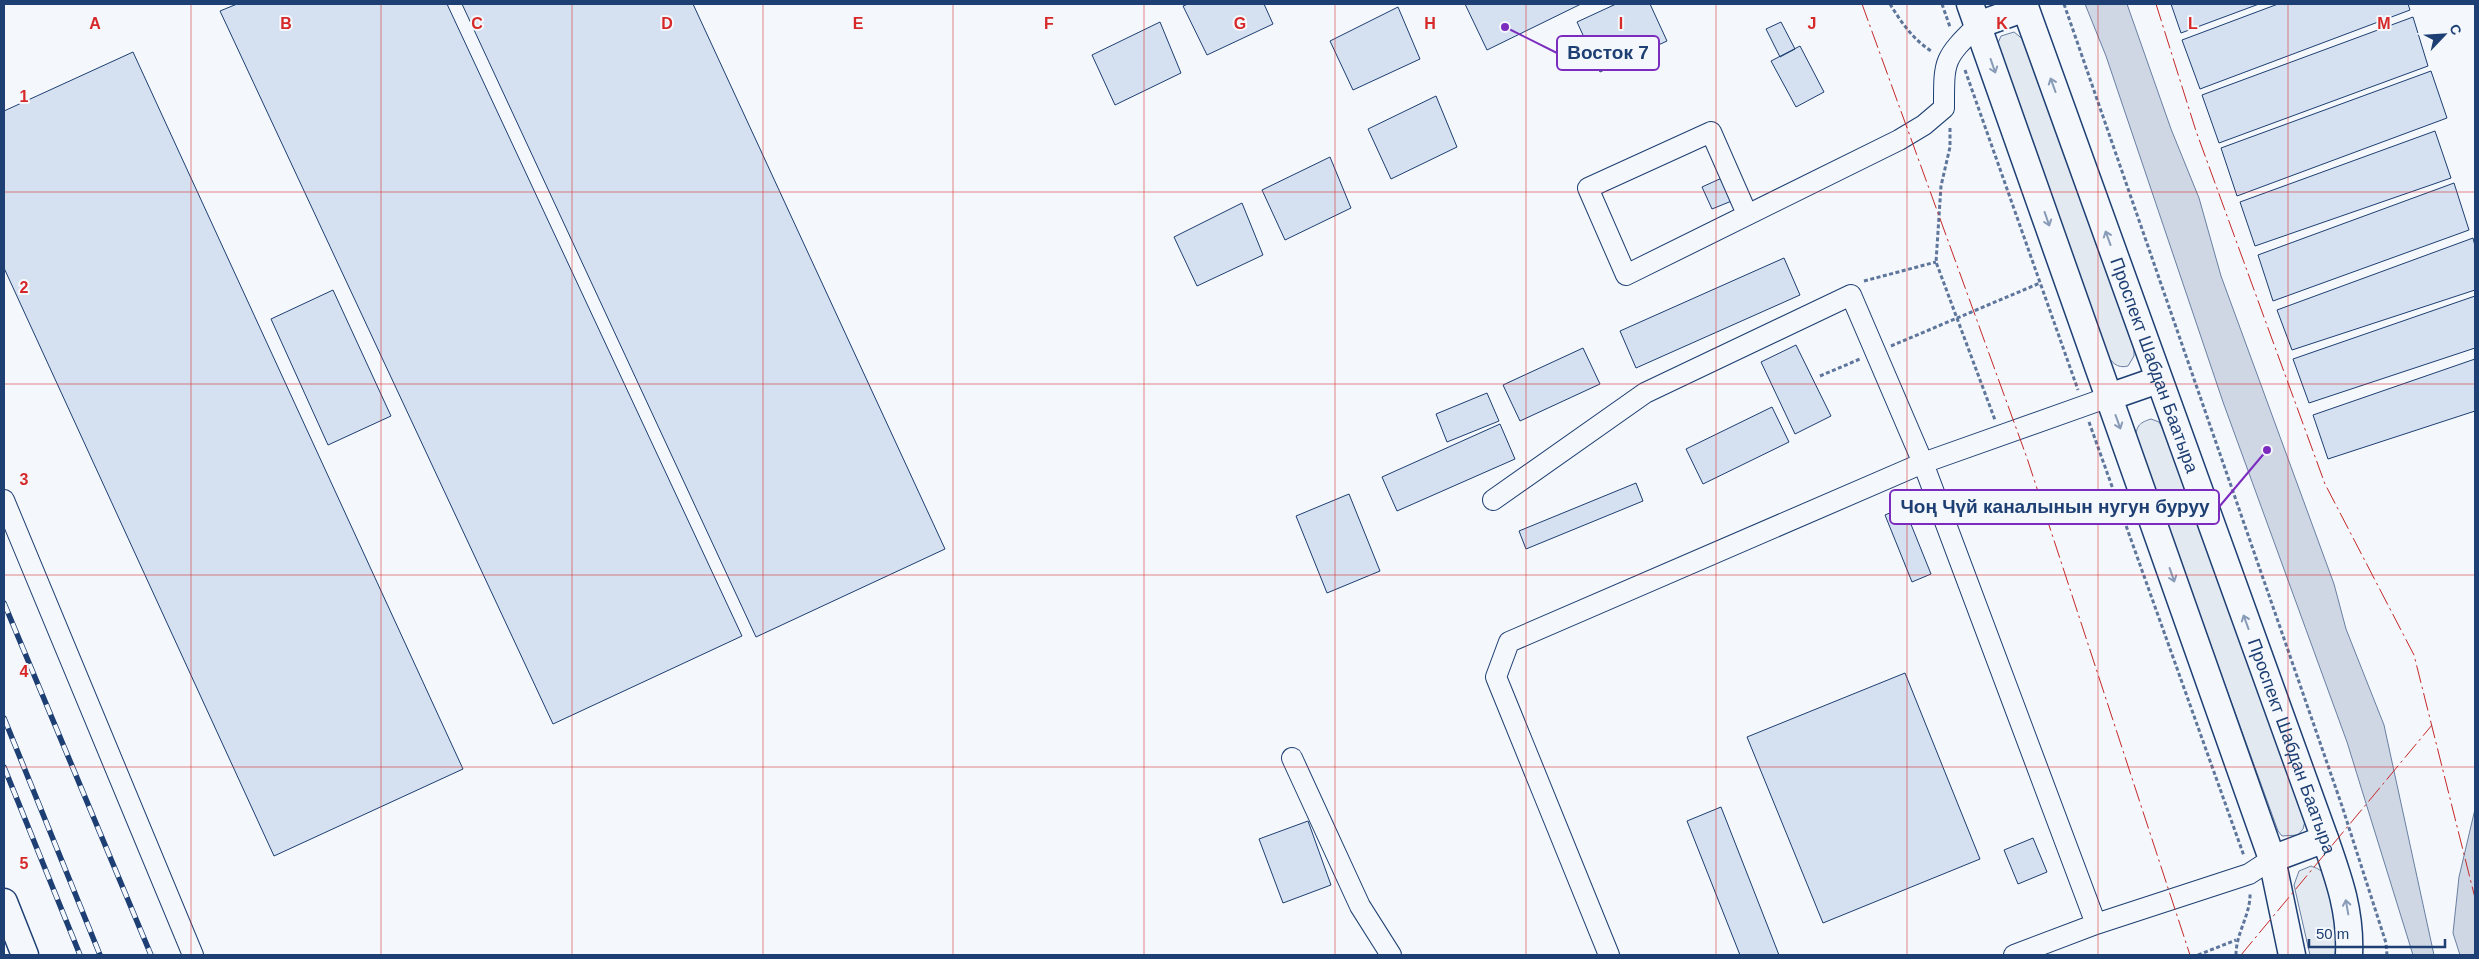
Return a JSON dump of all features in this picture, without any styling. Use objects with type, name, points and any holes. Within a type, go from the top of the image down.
[{"type":"main road","points":[[2025,6],[1974,14],[2272,859],[2292,955]]},
{"type":"main road","name":"Проспект Шабдан Баатыра","points":[[2025,6],[2158,380],[2326,839],[2345,898],[2350,929],[2349,955]]},
{"type":"main road","points":[[2109,397],[2158,380]]},
{"type":"main road","points":[[2272,859],[2326,839]]},
{"type":"main road","points":[[4,902],[25,955]]},
{"type":"lane","points":[[1747,214],[1711,132],[1588,188],[1626,275],[1899,140],[1924,125],[1944,108],[1944,74],[1953,51],[1974,14]]},
{"type":"lane","points":[[1493,500],[1644,393],[1851,295],[1923,463],[2096,924]]},
{"type":"lane","points":[[1609,955],[1496,677],[1509,642],[1923,463],[2109,397]]},
{"type":"lane","points":[[4,500],[193,955]]},
{"type":"lane","points":[[1292,758],[1360,906],[1391,955]]},
{"type":"lane","points":[[2014,955],[2096,924],[2249,874],[2272,859]]},
{"type":"path","points":[[1890,4],[1915,38],[1932,52],[1953,51]]},
{"type":"path","points":[[1942,4],[1953,51],[2040,283],[2238,837],[2249,874],[2250,898],[2245,921],[2236,940],[2236,955]]},
{"type":"path","points":[[2064,4],[2339,796],[2386,943],[2387,955]]},
{"type":"path","points":[[1944,108],[1950,126],[1950,146],[1941,186],[1936,262],[2000,435]]},
{"type":"path","points":[[1851,295],[1859,282],[1936,262]]},
{"type":"path","points":[[1820,376],[2040,283]]},
{"type":"path","points":[[2198,955],[2236,940]]},
{"type":"shaded area","points":[[2085,4],[2127,4],[2171,129],[2199,198],[2221,276],[2334,584],[2346,629],[2384,725],[2434,955],[2413,955],[2347,742],[2223,402],[2106,56]]},
{"type":"shaded area","points":[[2014,32],[2025,41],[2134,349],[2134,356],[2128,366],[2121,367],[2115,364],[2106,353],[1999,50],[1998,43],[2001,36]]},
{"type":"shaded area","points":[[2151,419],[2159,422],[2164,431],[2305,821],[2303,829],[2298,835],[2282,836],[2278,831],[2136,439],[2139,426]]},
{"type":"shaded area","points":[[2475,809],[2475,955],[2460,955],[2453,933],[2459,877]]},
{"type":"shaded area","points":[[2311,866],[2324,874],[2331,892],[2336,936],[2335,955],[2310,955],[2294,885],[2299,871]]},
{"type":"building","points":[[237,4],[447,4],[742,636],[553,724],[220,11]]},
{"type":"building","points":[[462,4],[693,4],[945,549],[756,637]]},
{"type":"building","points":[[1188,4],[1264,4],[1273,24],[1207,55],[1183,6]]},
{"type":"building","points":[[1465,4],[1581,4],[1487,50]]},
{"type":"building","points":[[1616,4],[1650,4],[1667,41],[1600,72],[1577,22]]},
{"type":"building","points":[[2171,4],[2259,4],[2181,33]]},
{"type":"building","points":[[2278,4],[2408,4],[2410,10],[2200,89],[2182,40]]},
{"type":"building","points":[[1398,7],[1420,59],[1353,90],[1330,41]]},
{"type":"building","points":[[2413,17],[2428,66],[2219,143],[2202,95]]},
{"type":"building","points":[[1160,22],[1181,73],[1115,105],[1092,55]]},
{"type":"building","points":[[1781,22],[1795,49],[1780,57],[1766,29]]},
{"type":"building","points":[[1800,46],[1824,92],[1796,107],[1771,61]]},
{"type":"building","points":[[133,52],[463,769],[274,856],[4,268],[4,111]]},
{"type":"building","points":[[2431,71],[2447,118],[2237,196],[2221,148]]},
{"type":"building","points":[[1436,96],[1457,147],[1391,179],[1368,129]]},
{"type":"building","points":[[2435,131],[2451,178],[2255,246],[2240,202]]},
{"type":"building","points":[[1330,157],[1351,208],[1285,240],[1262,190]]},
{"type":"building","points":[[1724,177],[1734,200],[1712,209],[1702,187]]},
{"type":"building","points":[[2454,183],[2469,230],[2273,301],[2258,255]]},
{"type":"building","points":[[1242,203],[1263,255],[1197,286],[1174,237]]},
{"type":"building","points":[[2473,238],[2475,246],[2475,290],[2292,350],[2277,310]]},
{"type":"building","points":[[1784,258],[1800,295],[1636,368],[1620,331]]},
{"type":"building","points":[[333,290],[391,416],[328,445],[271,319]]},
{"type":"building","points":[[2475,296],[2475,348],[2309,403],[2293,359]]},
{"type":"building","points":[[1796,345],[1831,416],[1795,434],[1761,362]]},
{"type":"building","points":[[1583,348],[1600,384],[1520,421],[1503,385]]},
{"type":"building","points":[[2475,359],[2475,411],[2328,459],[2313,415]]},
{"type":"building","points":[[1487,393],[1499,421],[1447,442],[1436,414]]},
{"type":"building","points":[[1772,407],[1789,442],[1703,484],[1686,449]]},
{"type":"building","points":[[1500,424],[1515,459],[1397,511],[1382,477]]},
{"type":"building","points":[[1636,483],[1643,501],[1526,549],[1519,531]]},
{"type":"building","points":[[1349,494],[1380,571],[1327,593],[1296,516]]},
{"type":"building","points":[[1904,507],[1931,574],[1912,582],[1885,515]]},
{"type":"building","points":[[1905,673],[1980,859],[1823,923],[1747,737]]},
{"type":"building","points":[[1721,807],[1779,955],[1740,955],[1687,821]]},
{"type":"building","points":[[1308,821],[1331,885],[1283,903],[1259,839]]},
{"type":"building","points":[[2033,838],[2047,872],[2018,884],[2004,850]]},
{"type":"railway","points":[[4,603],[151,955]]},
{"type":"railway","points":[[4,718],[100,955]]},
{"type":"railway","points":[[4,767],[80,955]]},
{"type":"power","points":[[1862,4],[2027,458],[2190,955]]},
{"type":"power","points":[[2156,4],[2196,131],[2325,484],[2414,655],[2475,898]]},
{"type":"power","points":[[2241,955],[2432,725]]},
{"type":"place","name":"Восток 7","points":[[1505,27]]},
{"type":"place","name":"Чоң Чүй каналынын нугун буруу","points":[[2267,450]]}]
